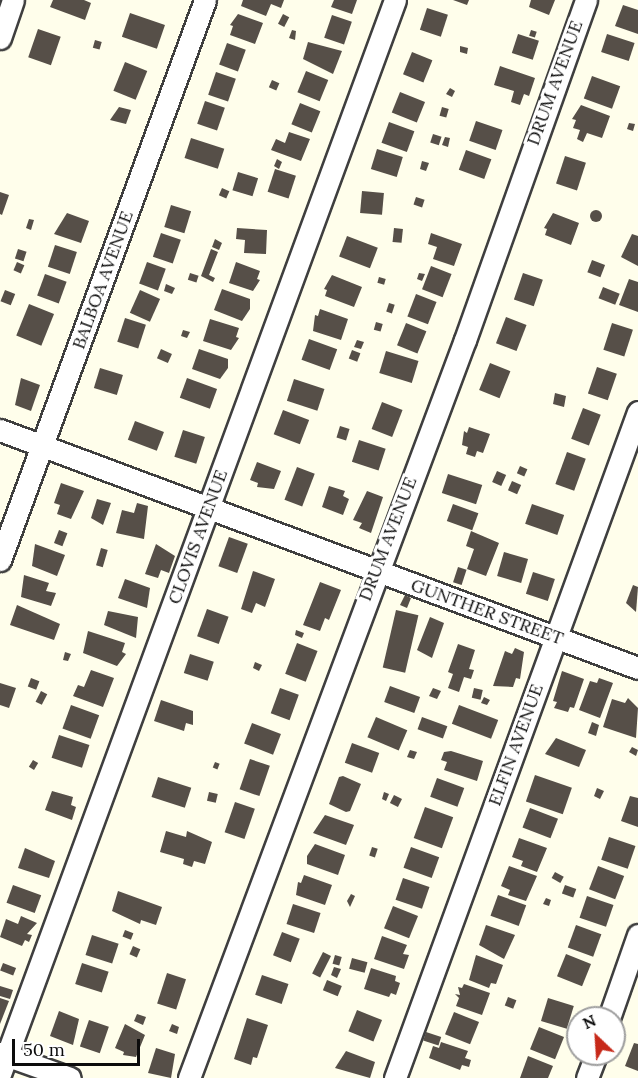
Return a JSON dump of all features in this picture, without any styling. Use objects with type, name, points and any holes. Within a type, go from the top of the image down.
[{"type":"street","points":[[0,38],[14,0]]},
{"type":"street","name":"BALBOA AVENUE","points":[[0,560],[205,0]]},
{"type":"street","name":"CLOVIS AVENUE","points":[[2,1061],[395,0]]},
{"type":"street","name":"DRUM AVENUE","points":[[189,1078],[376,571],[465,340],[586,0]]},
{"type":"street","name":"ELFIN AVENUE","points":[[395,1078],[638,412]]},
{"type":"street","name":"GUNTHER STREET","points":[[0,430],[43,444],[638,668]]},
{"type":"street","points":[[613,1006],[638,936]]},
{"type":"street","points":[[2,1061],[70,1078]]},
{"type":"building","points":[[53,0],[84,0],[91,3],[85,20],[50,7]]},
{"type":"building","points":[[243,0],[284,0],[281,8],[271,4],[266,16],[241,6]]},
{"type":"building","points":[[334,0],[357,0],[352,14],[331,7]]},
{"type":"building","points":[[453,0],[469,0],[467,5]]},
{"type":"building","points":[[531,0],[555,0],[549,15],[529,7]]},
{"type":"building","points":[[623,5],[638,10],[638,34],[615,26]]},
{"type":"building","points":[[427,8],[448,15],[441,37],[420,30]]},
{"type":"building","points":[[130,13],[165,25],[157,49],[122,37]]},
{"type":"building","points":[[238,14],[263,23],[255,44],[230,35],[233,26],[230,25]]},
{"type":"building","points":[[283,14],[289,17],[284,27],[278,24]]},
{"type":"building","points":[[332,15],[352,22],[344,45],[324,38]]},
{"type":"building","points":[[38,29],[61,37],[51,65],[28,57]]},
{"type":"building","points":[[292,30],[296,31],[295,40],[289,38]]},
{"type":"building","points":[[531,30],[537,32],[535,38],[529,36]]},
{"type":"building","points":[[518,34],[539,41],[533,60],[512,53]]},
{"type":"building","points":[[607,34],[635,43],[629,61],[601,52]]},
{"type":"building","points":[[95,40],[102,42],[100,50],[93,48]]},
{"type":"building","points":[[308,42],[342,51],[333,74],[303,59]]},
{"type":"building","points":[[227,43],[246,50],[238,71],[219,65]]},
{"type":"building","points":[[460,46],[468,48],[467,54],[460,52]]},
{"type":"building","points":[[412,52],[432,60],[423,82],[403,74]]},
{"type":"building","points":[[125,62],[147,71],[136,100],[113,91]]},
{"type":"building","points":[[500,66],[535,78],[529,96],[524,94],[520,105],[511,102],[514,91],[494,85]]},
{"type":"building","points":[[306,71],[328,80],[320,101],[297,92]]},
{"type":"building","points":[[216,72],[236,79],[228,102],[208,95]]},
{"type":"building","points":[[592,76],[620,86],[612,109],[584,99]]},
{"type":"building","points":[[272,80],[279,83],[276,90],[269,87]]},
{"type":"building","points":[[450,88],[455,91],[452,97],[446,94]]},
{"type":"building","points":[[400,92],[425,102],[417,123],[392,112]]},
{"type":"building","points":[[205,101],[225,108],[217,131],[197,124]]},
{"type":"building","points":[[300,103],[320,111],[312,133],[291,124]]},
{"type":"building","points":[[581,105],[610,116],[602,138],[587,133],[583,142],[577,139],[580,130],[573,128],[576,120],[572,119]]},
{"type":"building","points":[[119,107],[131,110],[126,124],[110,120]]},
{"type":"building","points":[[442,107],[449,109],[446,118],[440,116]]},
{"type":"building","points":[[476,121],[502,130],[496,150],[469,141]]},
{"type":"building","points":[[389,122],[414,131],[407,152],[381,143]]},
{"type":"building","points":[[629,123],[635,124],[633,131],[627,129]]},
{"type":"building","points":[[289,132],[310,139],[301,161],[271,150],[276,139],[285,143]]},
{"type":"building","points":[[433,134],[442,137],[439,145],[430,143]]},
{"type":"building","points":[[445,137],[450,138],[448,147],[442,145]]},
{"type":"building","points":[[191,138],[224,149],[218,169],[185,158]]},
{"type":"building","points":[[377,149],[403,157],[397,177],[371,169]]},
{"type":"building","points":[[466,150],[491,159],[484,179],[459,170]]},
{"type":"building","points":[[565,156],[586,163],[577,190],[556,184]]},
{"type":"building","points":[[277,159],[282,162],[279,169],[274,166]]},
{"type":"building","points":[[422,161],[429,163],[426,171],[420,169]]},
{"type":"building","points":[[275,169],[296,176],[289,199],[268,192]]},
{"type":"building","points":[[238,172],[258,178],[253,196],[232,190]]},
{"type":"building","points":[[222,188],[229,191],[226,198],[219,195]]},
{"type":"building","points":[[362,191],[384,193],[382,215],[360,213]]},
{"type":"building","points":[[0,192],[9,195],[2,215],[0,214]]},
{"type":"building","points":[[416,197],[425,200],[422,207],[414,205]]},
{"type":"building","points":[[171,205],[191,211],[184,233],[164,227]]},
{"type":"building","points":[[598,210],[601,211],[601,221],[594,222],[591,221],[590,214],[591,211]]},
{"type":"building","points":[[67,213],[89,221],[81,243],[54,234]]},
{"type":"building","points":[[553,213],[579,223],[571,245],[545,235],[547,229],[544,228]]},
{"type":"building","points":[[29,219],[34,220],[31,230],[26,228]]},
{"type":"building","points":[[237,228],[267,230],[266,254],[244,253],[245,240],[236,239]]},
{"type":"building","points":[[394,228],[403,229],[401,243],[393,242]]},
{"type":"building","points":[[161,233],[181,240],[173,263],[153,257]]},
{"type":"building","points":[[431,233],[462,244],[454,266],[433,259],[437,247],[428,244]]},
{"type":"building","points":[[632,234],[638,236],[638,266],[621,257]]},
{"type":"building","points":[[347,236],[378,248],[370,268],[339,257]]},
{"type":"building","points":[[215,239],[222,243],[219,250],[212,247]]},
{"type":"building","points":[[55,245],[77,252],[70,274],[48,267]]},
{"type":"building","points":[[18,249],[27,252],[23,261],[15,259]]},
{"type":"building","points":[[211,249],[218,252],[209,275],[215,278],[213,282],[201,276]]},
{"type":"building","points":[[592,260],[605,265],[600,277],[587,272]]},
{"type":"building","points":[[17,262],[24,265],[21,273],[13,270]]},
{"type":"building","points":[[147,262],[166,269],[158,290],[139,284]]},
{"type":"building","points":[[236,262],[260,271],[257,279],[260,280],[253,291],[229,283]]},
{"type":"building","points":[[431,266],[452,274],[443,297],[422,289]]},
{"type":"building","points":[[190,273],[199,276],[196,282],[188,280]]},
{"type":"building","points":[[419,273],[425,274],[422,281],[417,279]]},
{"type":"building","points":[[523,273],[543,280],[534,306],[514,299]]},
{"type":"building","points":[[45,274],[67,282],[59,303],[37,296]]},
{"type":"building","points":[[332,275],[362,287],[354,307],[325,296],[327,290],[324,289]]},
{"type":"building","points":[[379,277],[386,279],[384,285],[377,283]]},
{"type":"building","points":[[629,279],[638,282],[638,312],[619,305]]},
{"type":"building","points":[[166,284],[175,288],[172,294],[164,291]]},
{"type":"building","points":[[603,287],[620,294],[615,305],[599,298]]},
{"type":"building","points":[[222,289],[250,299],[250,309],[242,321],[214,310]]},
{"type":"building","points":[[5,290],[15,294],[11,305],[1,301]]},
{"type":"building","points":[[140,290],[160,299],[150,322],[130,313]]},
{"type":"building","points":[[416,294],[437,302],[428,324],[407,316]]},
{"type":"building","points":[[389,303],[395,305],[392,313],[386,312]]},
{"type":"building","points":[[29,304],[54,314],[41,346],[16,336]]},
{"type":"building","points":[[320,309],[348,319],[341,340],[313,331],[315,315],[318,316]]},
{"type":"building","points":[[506,317],[527,325],[517,351],[496,343]]},
{"type":"building","points":[[125,318],[146,325],[138,349],[117,342]]},
{"type":"building","points":[[210,319],[239,328],[236,337],[239,338],[231,350],[203,341]]},
{"type":"building","points":[[376,322],[383,324],[381,332],[374,330]]},
{"type":"building","points":[[406,323],[426,331],[417,353],[397,345]]},
{"type":"building","points":[[612,323],[633,330],[624,356],[603,350]]},
{"type":"building","points":[[183,330],[190,332],[187,338],[181,336]]},
{"type":"building","points":[[309,339],[337,349],[330,370],[301,360]]},
{"type":"building","points":[[357,340],[364,342],[361,349],[354,347]]},
{"type":"building","points":[[161,349],[172,354],[168,363],[157,358]]},
{"type":"building","points":[[199,349],[228,359],[228,368],[220,379],[192,369]]},
{"type":"building","points":[[352,350],[360,353],[357,362],[349,358]]},
{"type":"building","points":[[386,351],[419,361],[412,383],[379,373]]},
{"type":"building","points":[[490,363],[510,371],[500,398],[479,390]]},
{"type":"building","points":[[597,367],[617,374],[608,400],[588,393]]},
{"type":"building","points":[[100,368],[123,375],[117,395],[94,388]]},
{"type":"building","points":[[21,378],[40,385],[31,411],[15,405]]},
{"type":"building","points":[[187,378],[217,389],[210,409],[180,398]]},
{"type":"building","points":[[294,379],[324,389],[317,411],[287,401]]},
{"type":"building","points":[[555,393],[566,396],[564,407],[553,404]]},
{"type":"building","points":[[382,402],[403,410],[392,437],[372,429]]},
{"type":"building","points":[[583,408],[601,415],[589,446],[571,439]]},
{"type":"building","points":[[283,410],[309,420],[300,444],[274,434]]},
{"type":"building","points":[[135,421],[164,432],[157,451],[128,440]]},
{"type":"building","points":[[340,426],[350,429],[346,440],[336,437]]},
{"type":"building","points":[[469,427],[490,434],[483,453],[477,451],[475,457],[466,454],[468,447],[462,445],[464,431],[467,433]]},
{"type":"building","points":[[183,430],[205,437],[196,464],[174,457]]},
{"type":"building","points":[[359,440],[386,449],[379,471],[352,462]]},
{"type":"building","points":[[567,452],[586,459],[574,491],[555,484]]},
{"type":"building","points":[[257,462],[281,471],[274,489],[257,487],[258,483],[250,480]]},
{"type":"building","points":[[520,466],[527,469],[524,476],[517,473]]},
{"type":"building","points":[[297,467],[315,474],[302,506],[284,500]]},
{"type":"building","points":[[497,471],[506,475],[501,486],[492,482]]},
{"type":"building","points":[[448,474],[482,485],[476,504],[442,493]]},
{"type":"building","points":[[512,481],[521,485],[517,494],[508,490]]},
{"type":"building","points":[[61,483],[84,491],[71,519],[57,514],[60,505],[54,503]]},
{"type":"building","points":[[329,486],[345,491],[343,496],[349,499],[343,515],[322,507]]},
{"type":"building","points":[[367,491],[383,497],[371,533],[359,528],[362,523],[353,520]]},
{"type":"building","points":[[97,499],[111,503],[103,525],[91,518]]},
{"type":"building","points":[[137,503],[148,506],[144,539],[116,533],[122,510],[134,513]]},
{"type":"building","points":[[453,504],[478,513],[472,530],[447,521]]},
{"type":"building","points":[[532,504],[564,515],[557,535],[525,524]]},
{"type":"building","points":[[59,530],[67,533],[62,546],[54,543]]},
{"type":"building","points":[[471,531],[499,543],[486,576],[467,569],[474,549],[466,546]]},
{"type":"building","points":[[229,537],[248,544],[237,573],[218,566]]},
{"type":"building","points":[[35,544],[65,555],[57,576],[32,566]]},
{"type":"building","points":[[156,544],[175,556],[169,573],[161,570],[158,578],[145,574]]},
{"type":"building","points":[[101,548],[108,550],[103,567],[96,565]]},
{"type":"building","points":[[504,552],[528,559],[521,583],[497,576]]},
{"type":"building","points":[[458,567],[467,570],[462,585],[453,582]]},
{"type":"building","points":[[253,571],[275,579],[265,607],[256,603],[252,613],[241,609]]},
{"type":"building","points":[[533,572],[555,579],[548,601],[526,594]]},
{"type":"building","points":[[24,575],[49,583],[46,591],[56,593],[51,606],[21,597]]},
{"type":"building","points":[[125,579],[150,588],[147,608],[118,598]]},
{"type":"building","points":[[320,582],[341,590],[329,620],[325,618],[320,631],[303,625]]},
{"type":"building","points":[[633,585],[638,587],[636,612],[626,603]]},
{"type":"building","points":[[405,595],[411,598],[407,608],[400,605]]},
{"type":"building","points":[[17,605],[60,624],[54,640],[10,625]]},
{"type":"building","points":[[207,609],[229,617],[219,644],[197,636]]},
{"type":"building","points":[[396,610],[418,615],[405,673],[383,667]]},
{"type":"building","points":[[108,611],[138,617],[136,638],[104,625]]},
{"type":"building","points":[[430,617],[444,623],[432,658],[417,650]]},
{"type":"building","points":[[296,630],[304,633],[302,638],[295,635]]},
{"type":"building","points":[[88,631],[125,643],[122,652],[126,654],[117,666],[83,653]]},
{"type":"building","points":[[297,643],[318,651],[306,682],[285,674]]},
{"type":"building","points":[[458,644],[475,650],[469,669],[474,670],[471,679],[464,677],[459,692],[448,688],[453,674],[448,672]]},
{"type":"building","points":[[515,648],[524,652],[520,679],[516,678],[513,687],[493,686],[505,651],[512,654]]},
{"type":"building","points":[[65,652],[71,654],[68,661],[63,660]]},
{"type":"building","points":[[190,654],[214,662],[208,681],[184,673]]},
{"type":"building","points":[[255,662],[262,665],[259,671],[253,668]]},
{"type":"building","points":[[91,670],[114,678],[103,707],[73,696],[78,685],[84,687]]},
{"type":"building","points":[[562,671],[584,679],[574,708],[570,707],[568,712],[554,708],[557,702],[553,701]]},
{"type":"building","points":[[31,678],[39,681],[36,690],[28,686]]},
{"type":"building","points":[[599,678],[613,683],[600,718],[579,710],[590,681],[597,683]]},
{"type":"building","points":[[0,683],[16,688],[9,708],[0,705]]},
{"type":"building","points":[[390,686],[420,697],[414,713],[384,702]]},
{"type":"building","points":[[280,688],[299,695],[290,720],[271,713]]},
{"type":"building","points":[[433,688],[441,691],[437,699],[429,696]]},
{"type":"building","points":[[474,688],[483,690],[481,700],[472,698]]},
{"type":"building","points":[[41,691],[47,694],[42,705],[36,702]]},
{"type":"building","points":[[484,697],[490,700],[487,705],[481,703]]},
{"type":"building","points":[[628,698],[638,708],[636,738],[603,727],[612,699],[625,703]]},
{"type":"building","points":[[161,700],[193,711],[193,725],[186,723],[184,731],[154,721]]},
{"type":"building","points":[[71,705],[99,715],[91,739],[62,728]]},
{"type":"building","points":[[459,705],[498,720],[491,739],[452,724]]},
{"type":"building","points":[[376,717],[407,730],[399,751],[367,737]]},
{"type":"building","points":[[422,717],[447,726],[443,738],[418,729]]},
{"type":"building","points":[[592,722],[599,725],[596,736],[588,733]]},
{"type":"building","points":[[252,723],[281,734],[273,755],[244,744]]},
{"type":"building","points":[[59,735],[89,745],[82,768],[52,758]]},
{"type":"building","points":[[556,738],[586,750],[579,767],[545,754]]},
{"type":"building","points":[[352,743],[379,753],[372,773],[345,763]]},
{"type":"building","points":[[632,747],[638,750],[636,756],[629,752]]},
{"type":"building","points":[[410,750],[417,752],[414,759],[407,757]]},
{"type":"building","points":[[451,751],[483,761],[477,781],[444,770],[447,762],[441,760],[444,752]]},
{"type":"building","points":[[250,759],[270,766],[259,796],[240,789]]},
{"type":"building","points":[[33,760],[38,763],[34,770],[29,767]]},
{"type":"building","points":[[215,762],[220,764],[217,769],[213,768]]},
{"type":"building","points":[[535,775],[572,788],[563,814],[526,801]]},
{"type":"building","points":[[343,776],[361,784],[350,811],[346,812],[329,804],[339,777]]},
{"type":"building","points":[[158,777],[191,788],[185,808],[152,797]]},
{"type":"building","points":[[437,778],[464,788],[457,807],[430,797]]},
{"type":"building","points":[[597,788],[604,791],[600,799],[594,796]]},
{"type":"building","points":[[52,791],[73,797],[71,805],[76,807],[72,820],[45,810]]},
{"type":"building","points":[[209,792],[218,794],[216,803],[207,801]]},
{"type":"building","points":[[384,792],[389,794],[386,801],[382,799]]},
{"type":"building","points":[[394,795],[402,799],[398,807],[390,803]]},
{"type":"building","points":[[630,796],[638,798],[638,827],[621,821]]},
{"type":"building","points":[[235,802],[255,809],[244,839],[225,832]]},
{"type":"building","points":[[425,807],[453,817],[442,848],[414,838]]},
{"type":"building","points":[[530,808],[558,819],[550,838],[522,828]]},
{"type":"building","points":[[325,815],[354,825],[346,845],[313,833]]},
{"type":"building","points":[[166,831],[186,837],[187,831],[212,842],[205,864],[194,861],[192,867],[183,864],[184,859],[160,852]]},
{"type":"building","points":[[609,837],[635,846],[628,869],[601,860]]},
{"type":"building","points":[[519,838],[547,848],[537,872],[521,866],[523,861],[512,857]]},
{"type":"building","points":[[315,844],[345,855],[338,875],[307,864],[307,856]]},
{"type":"building","points":[[372,847],[378,849],[375,857],[369,856]]},
{"type":"building","points":[[411,847],[439,857],[432,878],[403,868]]},
{"type":"building","points":[[25,848],[55,861],[49,878],[18,868]]},
{"type":"building","points":[[509,866],[537,876],[526,901],[508,895],[510,890],[501,886]]},
{"type":"building","points":[[598,866],[624,876],[615,899],[589,889]]},
{"type":"building","points":[[555,872],[564,877],[560,883],[552,878]]},
{"type":"building","points":[[304,875],[332,885],[325,905],[296,895],[298,882],[301,883]]},
{"type":"building","points":[[403,878],[429,887],[422,909],[396,900]]},
{"type":"building","points":[[13,885],[41,895],[35,913],[7,903]]},
{"type":"building","points":[[565,885],[576,889],[573,898],[562,893]]},
{"type":"building","points":[[118,891],[162,907],[156,925],[141,920],[140,924],[112,911]]},
{"type":"building","points":[[351,894],[355,896],[350,907],[347,901]]},
{"type":"building","points":[[498,895],[526,905],[519,926],[490,916]]},
{"type":"building","points":[[587,896],[613,905],[606,927],[580,918]]},
{"type":"building","points":[[546,898],[551,900],[549,906],[543,904]]},
{"type":"building","points":[[293,904],[321,913],[314,933],[287,924]]},
{"type":"building","points":[[393,906],[418,916],[409,938],[384,928]]},
{"type":"building","points":[[21,916],[37,923],[27,934],[32,935],[29,942],[25,940],[22,946],[0,937],[6,919],[18,924]]},
{"type":"building","points":[[486,925],[515,935],[504,959],[479,945]]},
{"type":"building","points":[[576,925],[601,934],[593,957],[568,948]]},
{"type":"building","points":[[125,930],[133,933],[131,940],[122,937]]},
{"type":"building","points":[[282,932],[300,939],[291,962],[273,955]]},
{"type":"building","points":[[92,935],[119,944],[112,964],[86,955]]},
{"type":"building","points":[[382,936],[407,945],[403,954],[409,955],[404,969],[374,959]]},
{"type":"building","points":[[133,946],[140,949],[137,957],[129,954]]},
{"type":"building","points":[[323,952],[331,956],[320,977],[312,973]]},
{"type":"building","points":[[566,954],[591,964],[582,986],[557,976]]},
{"type":"building","points":[[335,955],[342,957],[339,966],[333,964]]},
{"type":"building","points":[[476,955],[503,965],[496,984],[491,983],[489,988],[469,980]]},
{"type":"building","points":[[352,958],[367,962],[365,973],[349,969]]},
{"type":"building","points":[[3,963],[16,968],[13,975],[0,970]]},
{"type":"building","points":[[82,963],[109,972],[102,993],[75,984]]},
{"type":"building","points":[[334,967],[341,969],[337,978],[331,975]]},
{"type":"building","points":[[371,968],[396,976],[395,981],[400,983],[396,995],[391,993],[389,997],[364,989]]},
{"type":"building","points":[[167,973],[186,979],[176,1010],[157,1003]]},
{"type":"building","points":[[262,975],[288,984],[282,1004],[255,995]]},
{"type":"building","points":[[327,980],[342,986],[338,996],[323,990]]},
{"type":"building","points":[[464,984],[490,993],[482,1015],[456,1006],[459,998],[455,994],[460,995],[458,987],[462,988]]},
{"type":"building","points":[[0,986],[13,990],[10,999],[0,996]]},
{"type":"building","points":[[508,997],[516,1000],[513,1009],[505,1005]]},
{"type":"building","points":[[0,998],[9,1001],[0,1024]]},
{"type":"building","points":[[548,998],[574,1006],[566,1006],[566,1029],[541,1021]]},
{"type":"building","points":[[357,1010],[382,1020],[373,1041],[348,1031]]},
{"type":"building","points":[[59,1011],[79,1019],[73,1045],[50,1036]]},
{"type":"building","points":[[454,1012],[479,1022],[470,1044],[445,1034]]},
{"type":"building","points":[[137,1014],[146,1017],[143,1025],[134,1021]]},
{"type":"building","points":[[247,1018],[268,1025],[257,1058],[253,1057],[251,1065],[234,1059]]},
{"type":"building","points":[[89,1020],[109,1027],[100,1053],[80,1046]]},
{"type":"building","points":[[125,1024],[145,1035],[136,1057],[123,1055],[124,1052],[115,1048]]},
{"type":"building","points":[[172,1024],[179,1027],[177,1034],[169,1031]]},
{"type":"building","points":[[539,1027],[564,1037],[555,1059],[530,1049]]},
{"type":"building","points":[[426,1032],[441,1037],[438,1046],[423,1041]]},
{"type":"building","points":[[441,1042],[468,1051],[465,1058],[471,1060],[469,1067],[462,1065],[460,1070],[429,1058],[433,1046],[439,1048]]},
{"type":"building","points":[[634,1043],[638,1044],[638,1071],[625,1066]]},
{"type":"building","points":[[156,1048],[175,1054],[171,1078],[148,1073]]},
{"type":"building","points":[[346,1051],[375,1062],[370,1078],[335,1068]]},
{"type":"building","points":[[528,1056],[553,1066],[548,1078],[520,1078]]}]
